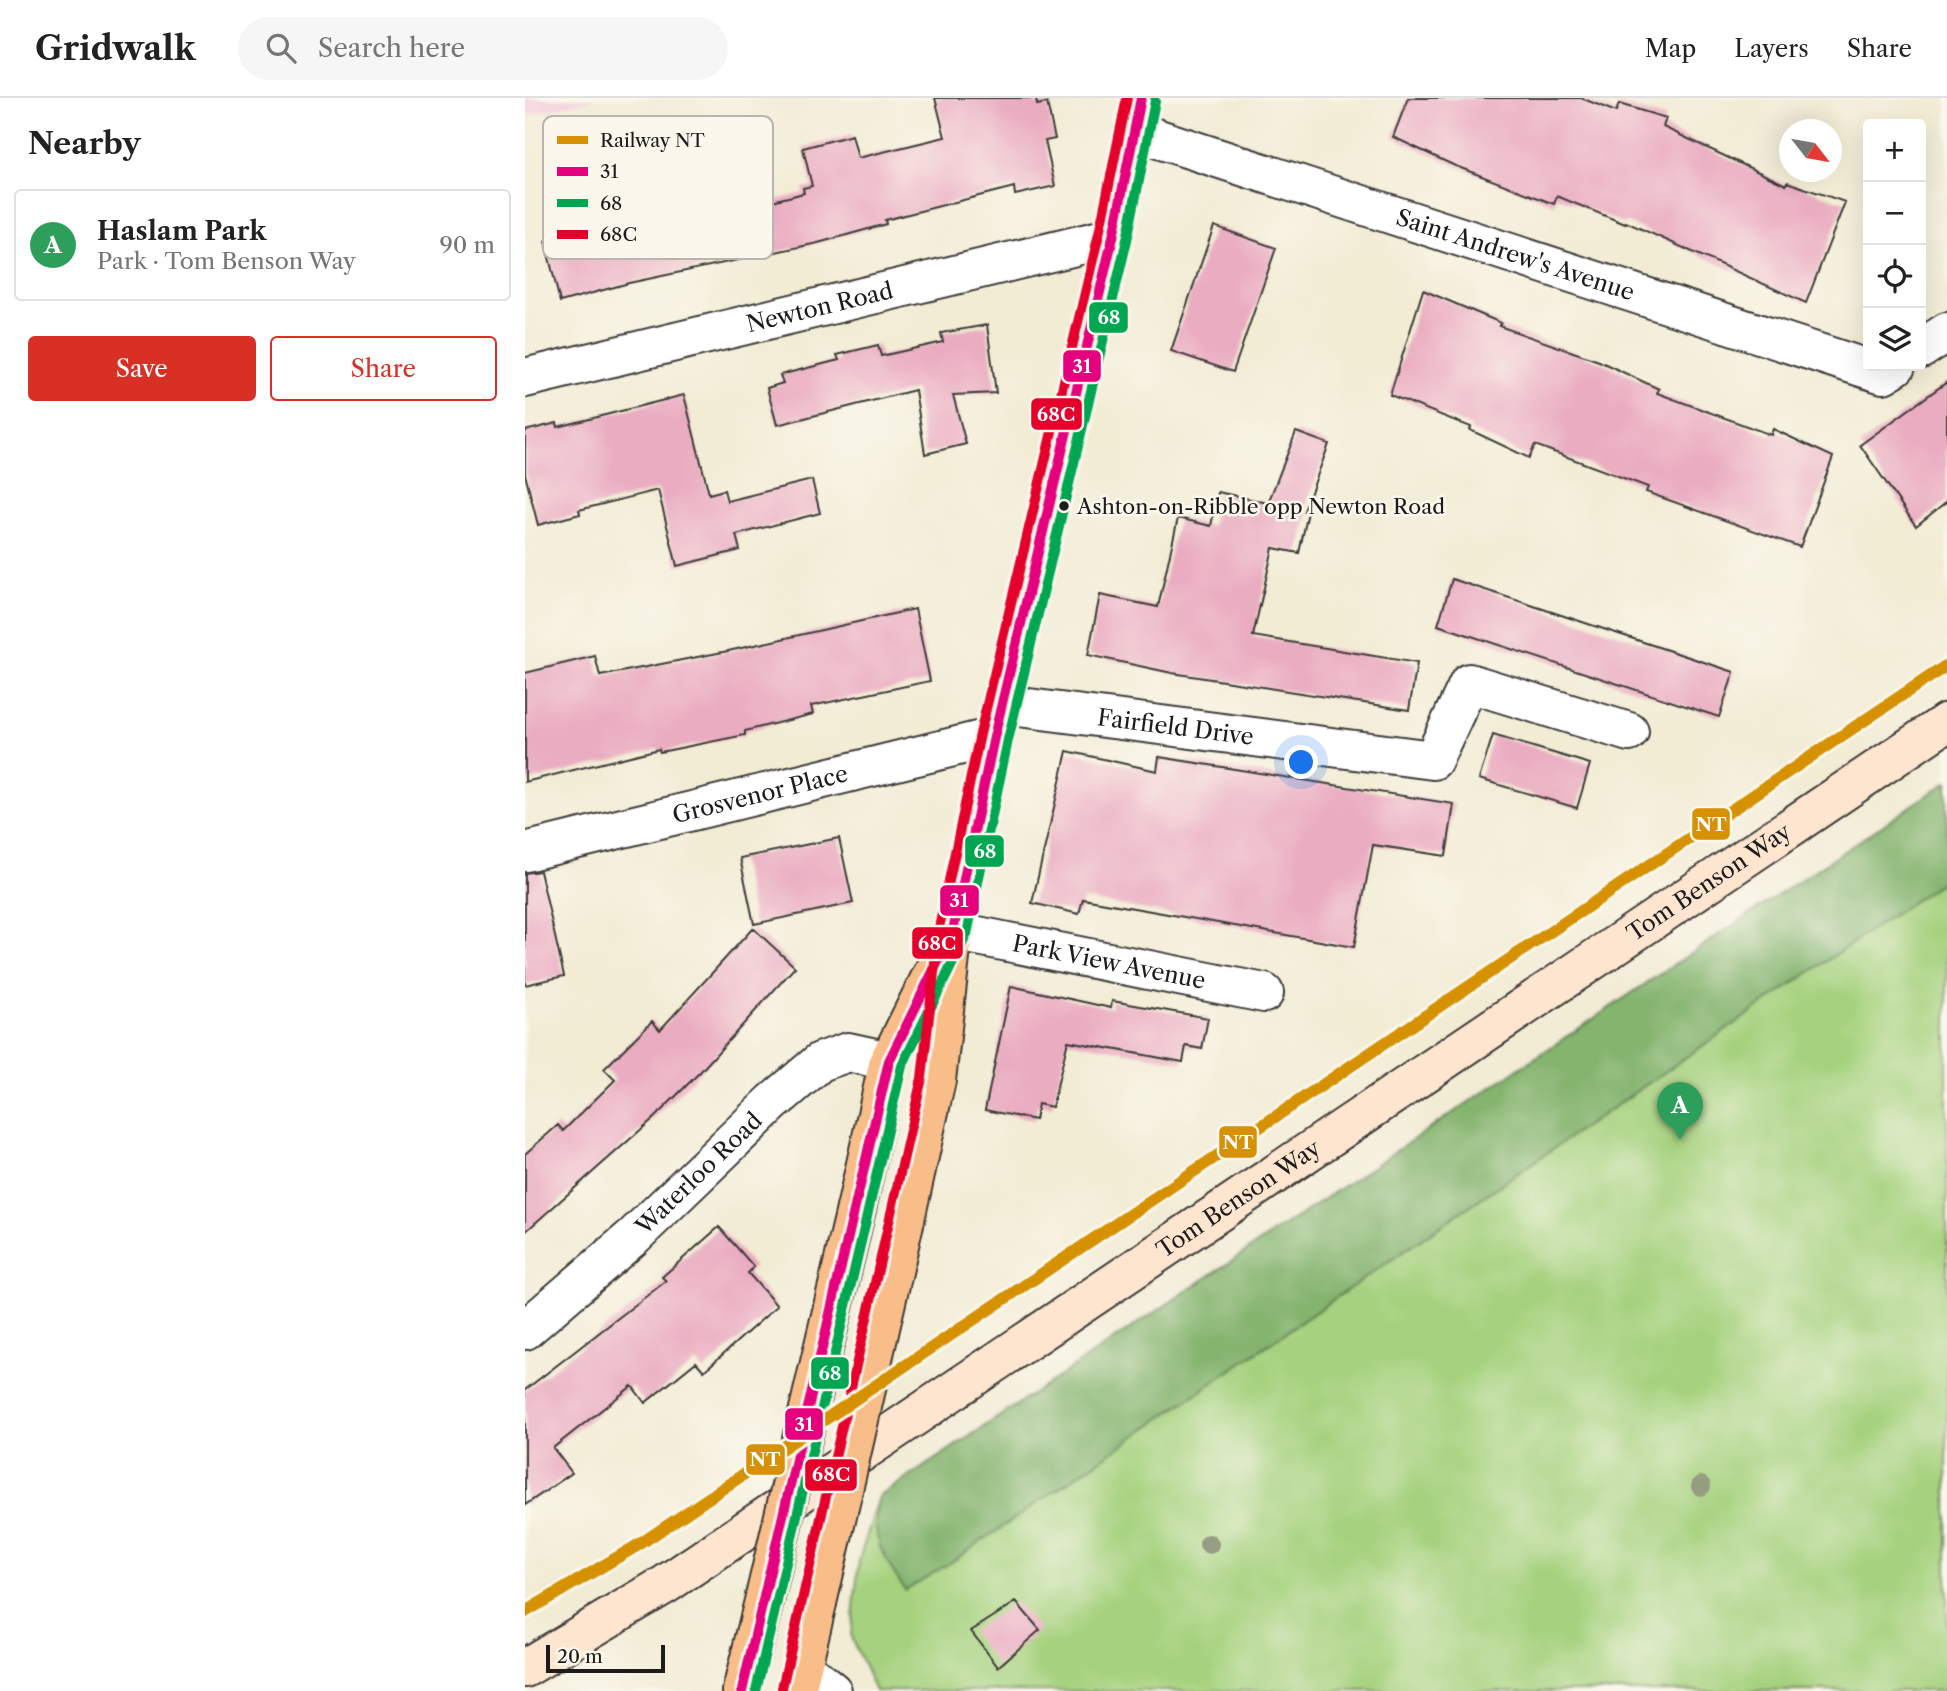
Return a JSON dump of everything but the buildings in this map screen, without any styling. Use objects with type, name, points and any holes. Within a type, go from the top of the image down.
[{"type":"highway","points":[[799,1679],[936,1080],[953,931],[999,721],[1113,237],[1138,115]]},
{"type":"highway","points":[[742,1691],[889,1061],[953,931]]},
{"type":"main road","name":"Tom Benson Way","points":[[525,1668],[666,1584],[1947,722]]},
{"type":"street","name":"Saint Andrew's Avenue","points":[[1138,115],[1863,367]]},
{"type":"street","name":"Newton Road","points":[[525,378],[1113,237]]},
{"type":"street","points":[[1926,346],[1947,332]]},
{"type":"street","name":"Fairfield Drive","points":[[999,721],[1433,760],[1469,683],[1629,732]]},
{"type":"street","name":"Grosvenor Place","points":[[525,852],[999,721]]},
{"type":"street","name":"Park View Avenue","points":[[953,931],[1264,993]]},
{"type":"street","name":"Waterloo Road","points":[[525,1330],[633,1237],[772,1103],[820,1062],[848,1052],[889,1061]]},
{"type":"street","points":[[799,1679],[832,1691]]},
{"type":"shaded area","points":[[525,98],[597,98],[525,116]]},
{"type":"green space","points":[[1947,782],[1947,878],[950,1563],[905,1590],[880,1546],[876,1524],[879,1497]]},
{"type":"green space","points":[[1947,783],[1947,1691],[875,1691],[851,1637],[859,1560],[879,1497]]},
{"type":"rail line","name":"NT","points":[[525,1612],[640,1544],[1947,665]]},
{"type":"transit line","name":"68C","points":[[782,1688],[922,1078],[939,928],[980,734],[1099,234],[1127,98]]},
{"type":"transit line","name":"31","points":[[742,1691],[889,1061],[953,931],[994,737],[1113,237],[1141,98]]},
{"type":"transit line","name":"68","points":[[756,1691],[902,1066],[967,934],[1008,740],[1127,240],[1155,101]]},
{"type":"place","name":"Ashton-on-Ribble opp Newton Road","points":[[1064,506]]},
{"type":"place","name":"Haslam Park","points":[[1680,1140]]}]
